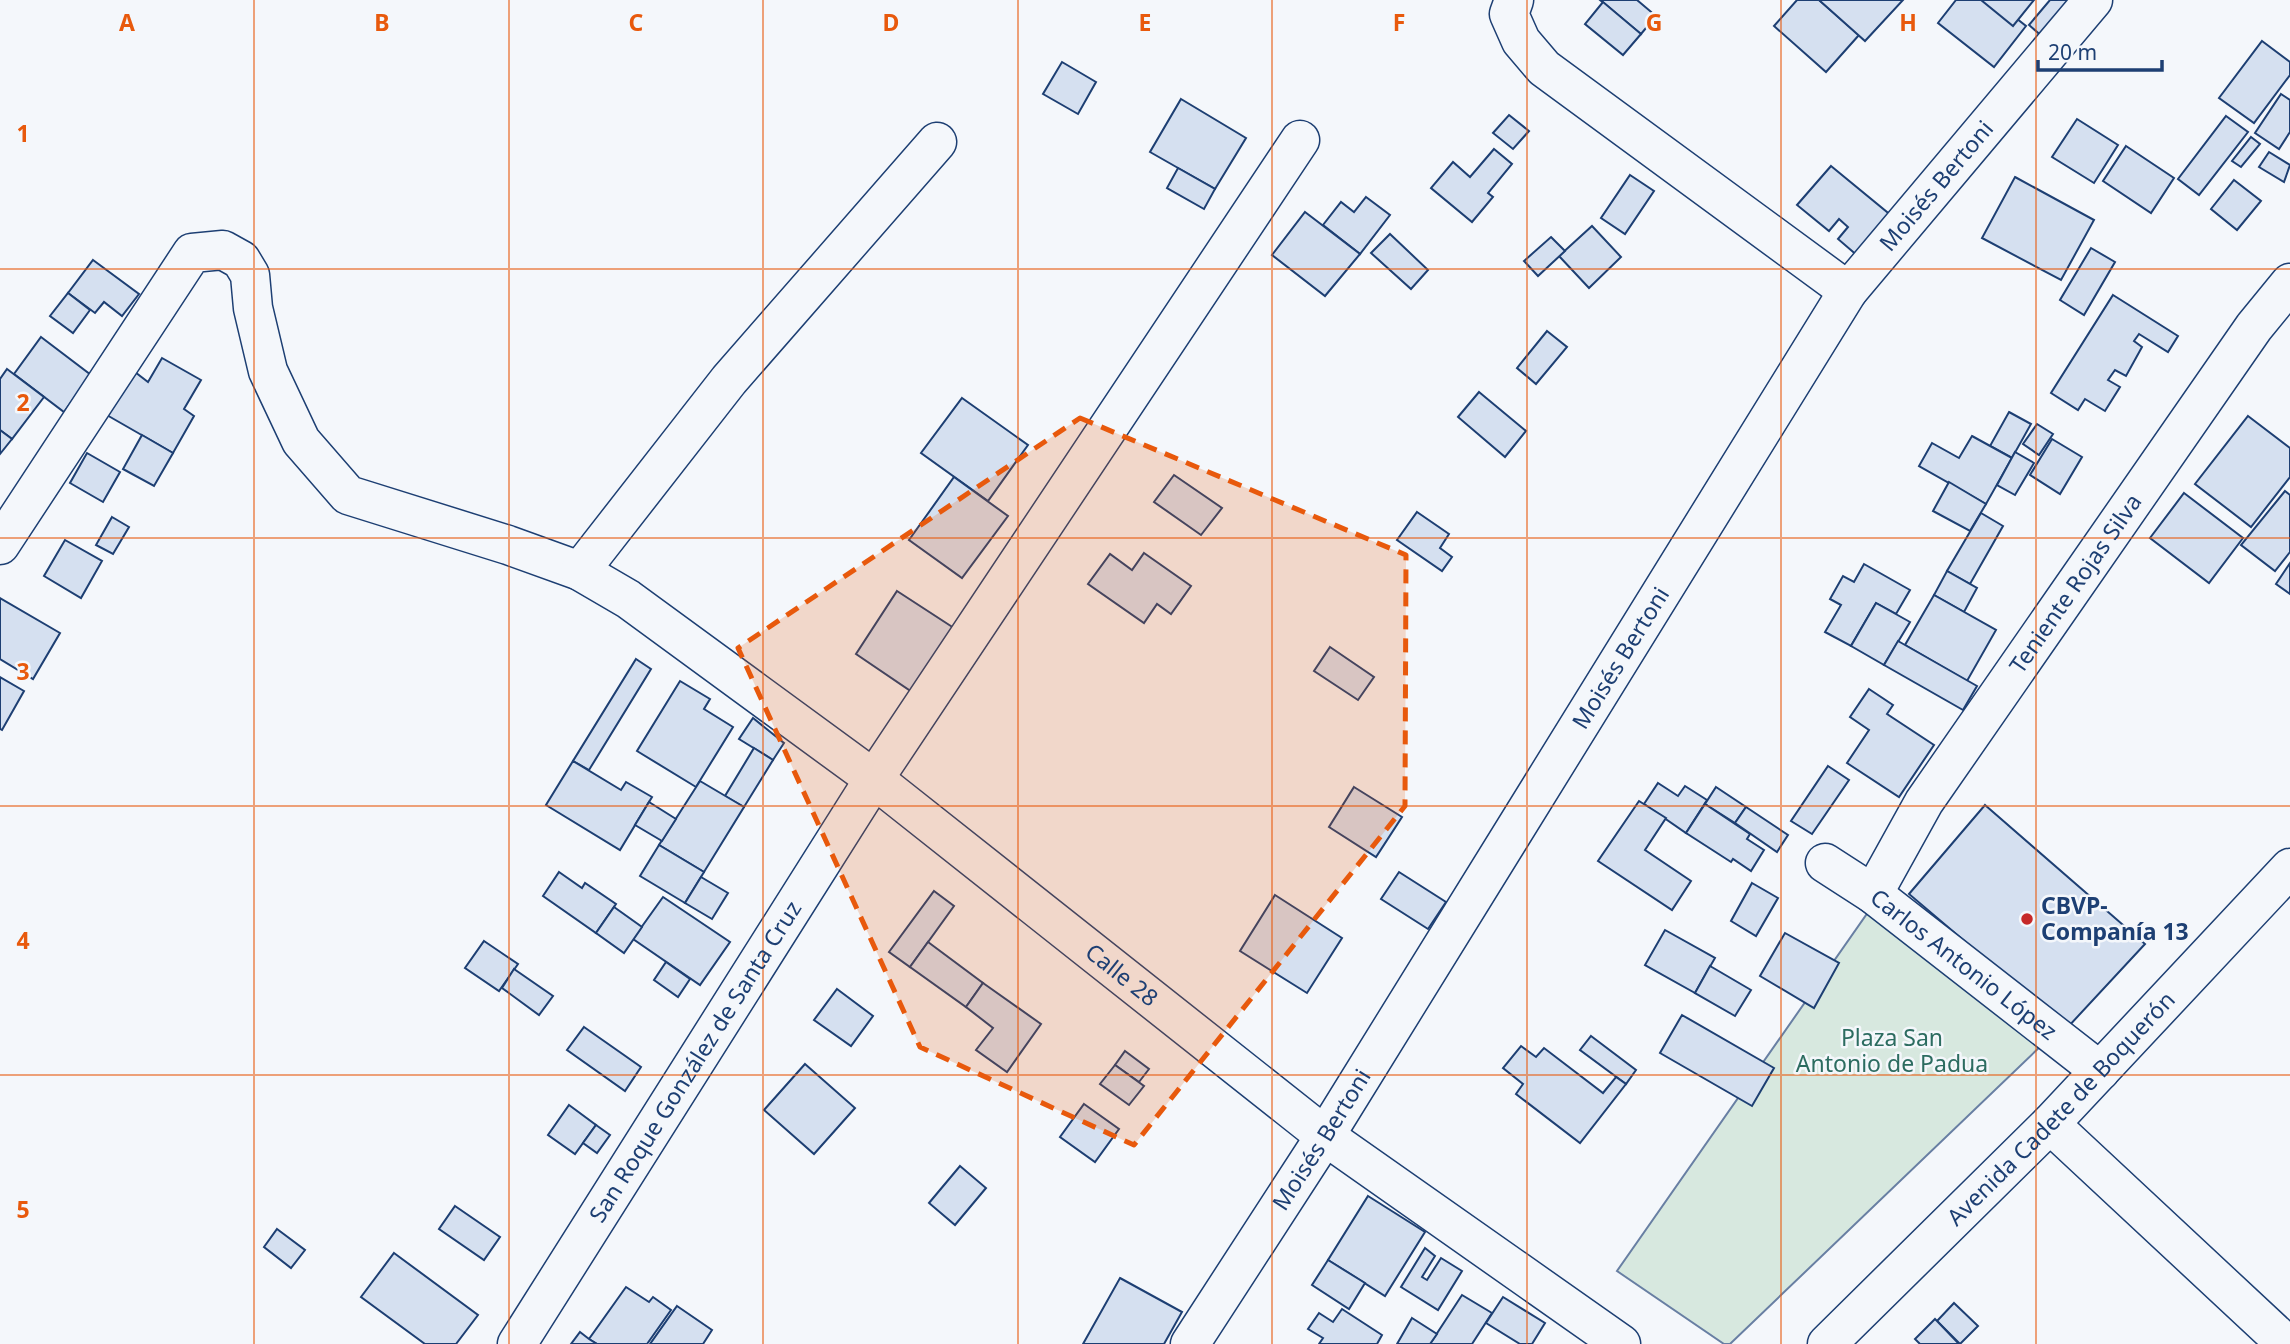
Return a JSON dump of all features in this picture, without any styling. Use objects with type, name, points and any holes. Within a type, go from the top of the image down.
[{"type":"street","points":[[1514,0],[1509,14],[1521,41],[1544,68],[1849,291]]},
{"type":"street","name":"Moisés Bertoni","points":[[1190,1344],[1325,1136],[1849,291],[2094,0]]},
{"type":"street","name":"San Roque González de Santa Cruz","points":[[517,1344],[874,779],[1300,140]]},
{"type":"street","points":[[580,571],[729,380],[937,142]]},
{"type":"street","name":"Calle 28","points":[[0,545],[192,253],[223,250],[241,260],[250,275],[253,309],[268,371],[301,441],[348,495],[508,544],[580,571],[628,598],[874,779],[1325,1136],[1621,1344]]},
{"type":"street","name":"Teniente Rojas Silva","points":[[1873,894],[1924,802],[2254,327],[2290,283]]},
{"type":"street","name":"Carlos Antonio López","points":[[1825,863],[1873,894],[2099,1071]]},
{"type":"street","name":"Avenida Cadete de Boquerón","points":[[1827,1344],[2050,1124],[2290,869]]},
{"type":"street","points":[[2050,1124],[2286,1344]]},
{"type":"highlighted area","points":[[1080,418],[1406,555],[1405,806],[1134,1145],[920,1047],[738,648]]},
{"type":"green space","name":"Plaza San Antonio de Padua","points":[[1871,908],[2045,1042],[1730,1344],[1724,1344],[1617,1271]]},
{"type":"building","points":[[1600,0],[1637,0],[1656,16],[1641,34]]},
{"type":"building","points":[[1797,0],[1819,0],[1859,35],[1826,72],[1774,26]]},
{"type":"building","points":[[1819,0],[1903,0],[1865,41]]},
{"type":"building","points":[[1956,0],[1993,0],[2026,26],[1994,67],[1938,23]]},
{"type":"building","points":[[1981,0],[2034,0],[2013,26]]},
{"type":"building","points":[[2050,0],[2067,0],[2072,4],[2044,38],[2029,25]]},
{"type":"building","points":[[1603,2],[1641,34],[1623,55],[1585,24]]},
{"type":"building","points":[[2262,41],[2290,62],[2290,75],[2254,123],[2219,98]]},
{"type":"building","points":[[1062,62],[1096,82],[1078,114],[1043,94]]},
{"type":"building","points":[[2281,94],[2290,100],[2290,132],[2279,149],[2255,133]]},
{"type":"building","points":[[1181,99],[1246,138],[1215,189],[1150,152]]},
{"type":"building","points":[[1509,115],[1529,131],[1513,149],[1493,133]]},
{"type":"building","points":[[2226,116],[2248,132],[2199,195],[2178,179]]},
{"type":"building","points":[[2077,119],[2118,145],[2094,183],[2052,157]]},
{"type":"building","points":[[2251,137],[2260,144],[2241,167],[2232,161]]},
{"type":"building","points":[[2126,146],[2174,178],[2151,213],[2103,181]]},
{"type":"building","points":[[1494,149],[1512,164],[1488,193],[1493,197],[1472,222],[1431,188],[1453,162],[1470,177]]},
{"type":"building","points":[[2269,152],[2290,165],[2284,182],[2259,167]]},
{"type":"building","points":[[1831,166],[1893,217],[1859,257],[1838,239],[1848,227],[1839,219],[1829,231],[1797,205]]},
{"type":"building","points":[[1178,168],[1215,189],[1204,209],[1167,188]]},
{"type":"building","points":[[1630,175],[1654,191],[1625,234],[1601,218]]},
{"type":"building","points":[[2015,177],[2094,220],[2061,280],[1982,238]]},
{"type":"building","points":[[2234,180],[2261,201],[2237,230],[2211,209]]},
{"type":"building","points":[[1366,197],[1390,215],[1360,254],[1323,225],[1341,202],[1354,212]]},
{"type":"building","points":[[1305,212],[1360,254],[1325,296],[1272,255]]},
{"type":"building","points":[[1592,226],[1621,257],[1589,288],[1559,256]]},
{"type":"building","points":[[1390,234],[1428,270],[1411,289],[1371,253]]},
{"type":"building","points":[[1551,237],[1565,251],[1538,276],[1524,261]]},
{"type":"building","points":[[2091,248],[2115,262],[2084,315],[2060,300]]},
{"type":"building","points":[[93,260],[139,294],[122,316],[104,302],[95,313],[68,293]]},
{"type":"building","points":[[68,293],[90,310],[73,333],[50,316]]},
{"type":"building","points":[[2113,295],[2178,336],[2168,352],[2139,334],[2134,341],[2142,347],[2126,376],[2115,370],[2108,380],[2120,387],[2105,411],[2085,399],[2078,410],[2051,393]]},
{"type":"building","points":[[1547,331],[1567,347],[1536,384],[1517,368]]},
{"type":"building","points":[[41,337],[91,375],[64,412],[14,374]]},
{"type":"building","points":[[162,358],[201,380],[184,409],[194,416],[173,453],[105,414],[131,369],[148,382]]},
{"type":"building","points":[[7,369],[44,397],[12,439],[0,430],[0,379]]},
{"type":"building","points":[[1479,392],[1526,431],[1505,457],[1458,417]]},
{"type":"building","points":[[962,398],[1028,445],[988,501],[921,453]]},
{"type":"building","points":[[2009,412],[2031,424],[2012,458],[1990,446]]},
{"type":"building","points":[[2248,416],[2290,448],[2290,477],[2251,527],[2195,484]]},
{"type":"building","points":[[2037,424],[2053,434],[2039,455],[2023,444]]},
{"type":"building","points":[[0,430],[12,439],[0,454]]},
{"type":"building","points":[[142,435],[173,453],[154,486],[123,469]]},
{"type":"building","points":[[1972,436],[2012,458],[1986,504],[1919,466],[1932,443],[1959,458]]},
{"type":"building","points":[[2052,439],[2082,457],[2060,494],[2030,475]]},
{"type":"building","points":[[2015,452],[2034,463],[2015,495],[1997,485]]},
{"type":"building","points":[[87,453],[120,472],[103,502],[70,483]]},
{"type":"building","points":[[1174,475],[1222,508],[1201,535],[1154,502]]},
{"type":"building","points":[[954,477],[1008,516],[962,578],[909,540]]},
{"type":"building","points":[[1949,482],[1986,504],[1970,531],[1933,511]]},
{"type":"building","points":[[2285,491],[2290,495],[2290,552],[2275,571],[2241,545]]},
{"type":"building","points":[[2184,493],[2243,538],[2209,583],[2150,538]]},
{"type":"building","points":[[1417,512],[1449,534],[1440,548],[1452,557],[1442,571],[1397,540]]},
{"type":"building","points":[[1981,513],[2003,526],[1970,584],[1947,571]]},
{"type":"building","points":[[112,517],[129,527],[113,554],[96,545]]},
{"type":"building","points":[[65,540],[102,561],[81,598],[44,576]]},
{"type":"building","points":[[1144,553],[1191,586],[1171,614],[1157,604],[1144,623],[1088,584],[1110,554],[1132,570]]},
{"type":"building","points":[[2290,563],[2290,594],[2276,584]]},
{"type":"building","points":[[1864,564],[1910,590],[1896,614],[1876,603],[1851,646],[1825,632],[1841,605],[1830,599],[1843,576],[1854,582]]},
{"type":"building","points":[[1947,571],[1977,588],[1964,612],[1934,595]]},
{"type":"building","points":[[897,591],[960,632],[918,696],[856,654]]},
{"type":"building","points":[[1934,595],[1996,630],[1967,681],[1905,645]]},
{"type":"building","points":[[0,598],[60,633],[33,679],[0,659]]},
{"type":"building","points":[[1876,603],[1910,622],[1884,665],[1851,646]]},
{"type":"building","points":[[1898,641],[1977,686],[1963,710],[1884,665]]},
{"type":"building","points":[[1330,647],[1374,677],[1358,700],[1314,671]]},
{"type":"building","points":[[636,659],[651,669],[589,770],[573,761]]},
{"type":"building","points":[[0,677],[24,691],[2,730],[0,729]]},
{"type":"building","points":[[680,681],[710,699],[704,709],[733,727],[696,787],[637,751]]},
{"type":"building","points":[[1869,689],[1893,705],[1887,714],[1934,745],[1899,797],[1847,763],[1869,730],[1850,717]]},
{"type":"building","points":[[753,718],[784,743],[773,760],[739,739]]},
{"type":"building","points":[[754,748],[773,760],[744,807],[725,796]]},
{"type":"building","points":[[573,761],[621,790],[626,782],[652,797],[620,850],[546,805]]},
{"type":"building","points":[[1828,766],[1849,780],[1812,834],[1791,821]]},
{"type":"building","points":[[700,781],[744,807],[704,872],[659,845]]},
{"type":"building","points":[[1658,783],[1678,796],[1685,786],[1707,800],[1686,833],[1644,804]]},
{"type":"building","points":[[1354,787],[1402,817],[1376,857],[1329,827]]},
{"type":"building","points":[[1716,787],[1746,807],[1735,823],[1705,804]]},
{"type":"building","points":[[1639,801],[1666,818],[1645,850],[1691,881],[1672,910],[1598,861]]},
{"type":"building","points":[[649,802],[676,819],[662,841],[635,825]]},
{"type":"building","points":[[1705,804],[1750,834],[1747,839],[1764,850],[1751,871],[1733,859],[1731,862],[1686,833]]},
{"type":"building","name":"CBVP- Companía 13","points":[[1985,805],[2145,944],[2067,1028],[1909,894]]},
{"type":"building","points":[[1746,807],[1788,835],[1777,852],[1735,823]]},
{"type":"building","points":[[659,845],[704,872],[685,903],[640,876]]},
{"type":"building","points":[[559,872],[582,888],[585,883],[616,904],[596,933],[543,896]]},
{"type":"building","points":[[1399,872],[1446,902],[1428,929],[1381,899]]},
{"type":"building","points":[[701,877],[728,893],[712,919],[685,903]]},
{"type":"building","points":[[1752,883],[1778,898],[1756,936],[1731,921]]},
{"type":"building","points":[[934,891],[954,906],[910,967],[889,952]]},
{"type":"building","points":[[1275,895],[1342,938],[1307,993],[1240,951]]},
{"type":"building","points":[[663,897],[730,942],[700,985],[633,939]]},
{"type":"building","points":[[614,907],[642,927],[624,953],[596,933]]},
{"type":"building","points":[[1665,930],[1715,958],[1695,993],[1645,965]]},
{"type":"building","points":[[1785,933],[1839,963],[1814,1008],[1760,976]]},
{"type":"building","points":[[484,941],[518,964],[499,991],[465,968]]},
{"type":"building","points":[[928,942],[983,983],[966,1007],[910,967]]},
{"type":"building","points":[[666,962],[690,979],[678,997],[654,980]]},
{"type":"building","points":[[1710,966],[1751,990],[1735,1016],[1695,993]]},
{"type":"building","points":[[514,969],[553,996],[539,1015],[502,988]]},
{"type":"building","points":[[983,983],[1041,1024],[1007,1072],[976,1050],[993,1028],[966,1007]]},
{"type":"building","points":[[837,989],[873,1016],[851,1046],[814,1020]]},
{"type":"building","points":[[1682,1015],[1774,1068],[1752,1106],[1660,1053]]},
{"type":"building","points":[[584,1027],[641,1067],[625,1091],[567,1050]]},
{"type":"building","points":[[1591,1036],[1636,1070],[1626,1084],[1580,1050]]},
{"type":"building","points":[[1521,1046],[1536,1057],[1544,1048],[1603,1093],[1616,1077],[1626,1084],[1580,1143],[1516,1094],[1523,1084],[1503,1068]]},
{"type":"building","points":[[1125,1051],[1149,1069],[1139,1082],[1115,1065]]},
{"type":"building","points":[[805,1064],[855,1108],[814,1154],[764,1110]]},
{"type":"building","points":[[1115,1065],[1144,1086],[1129,1105],[1100,1084]]},
{"type":"building","points":[[1084,1104],[1119,1129],[1095,1162],[1060,1137]]},
{"type":"building","points":[[569,1105],[596,1125],[575,1154],[548,1135]]},
{"type":"building","points":[[596,1125],[610,1135],[597,1153],[583,1143]]},
{"type":"building","points":[[960,1166],[986,1188],[955,1225],[929,1203]]},
{"type":"building","points":[[1368,1196],[1425,1232],[1385,1296],[1328,1260]]},
{"type":"building","points":[[455,1206],[500,1237],[484,1260],[439,1229]]},
{"type":"building","points":[[277,1229],[305,1250],[291,1268],[264,1247]]},
{"type":"building","points":[[1425,1248],[1435,1256],[1422,1277],[1427,1280],[1441,1258],[1462,1271],[1438,1310],[1401,1287]]},
{"type":"building","points":[[394,1253],[478,1315],[456,1344],[425,1344],[361,1297]]},
{"type":"building","points":[[1328,1260],[1365,1283],[1349,1309],[1312,1285]]},
{"type":"building","points":[[1120,1278],[1182,1312],[1164,1344],[1083,1344]]},
{"type":"building","points":[[626,1287],[649,1302],[653,1297],[671,1310],[647,1344],[597,1344],[589,1339]]},
{"type":"building","points":[[1462,1295],[1492,1313],[1472,1344],[1430,1344]]},
{"type":"building","points":[[1503,1297],[1545,1323],[1532,1344],[1520,1344],[1486,1323]]},
{"type":"building","points":[[1954,1303],[1978,1326],[1960,1344],[1937,1321]]},
{"type":"building","points":[[677,1306],[712,1330],[703,1344],[650,1344]]},
{"type":"building","points":[[1342,1309],[1382,1335],[1377,1344],[1319,1344],[1323,1338],[1308,1329],[1319,1313],[1333,1322]]},
{"type":"building","points":[[1412,1318],[1437,1334],[1430,1344],[1397,1344]]},
{"type":"building","points":[[1935,1319],[1959,1344],[1920,1344],[1915,1339]]},
{"type":"building","points":[[580,1332],[589,1339],[597,1344],[571,1344]]},
{"type":"place","name":"CBVP- Companía 13","points":[[2027,919]]}]
